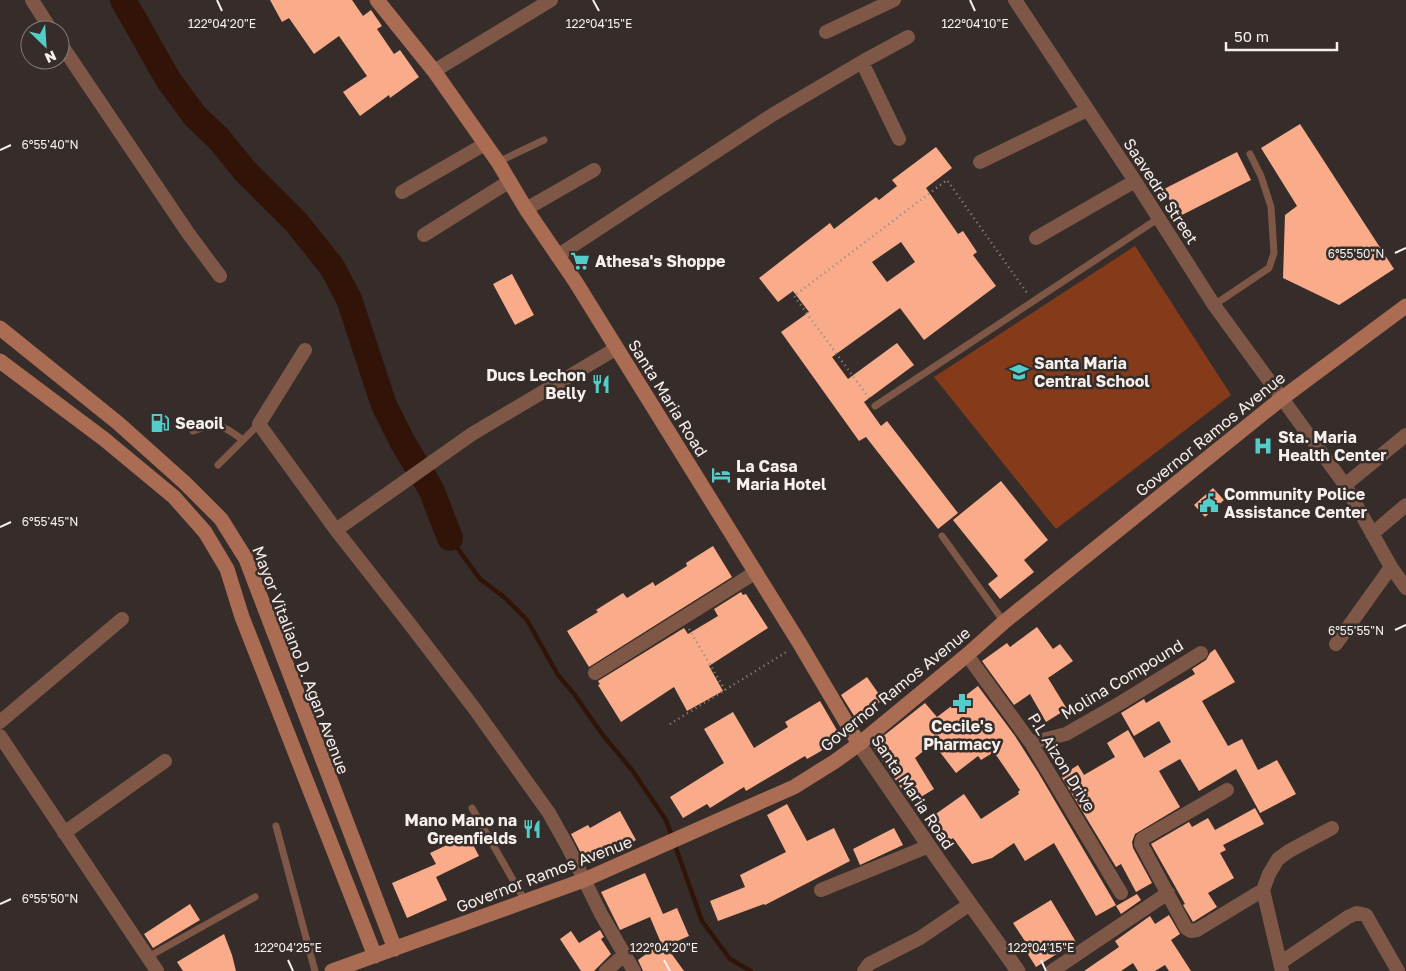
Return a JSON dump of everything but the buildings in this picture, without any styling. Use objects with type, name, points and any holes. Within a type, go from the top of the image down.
[{"type":"main road","name":"Santa Maria Road","points":[[377,0],[434,71],[498,162],[526,209],[575,281],[756,572],[859,744]]},
{"type":"main road","name":"Governor Ramos Avenue","points":[[332,971],[584,880],[794,787],[859,744],[1004,622],[1281,399],[1406,306]]},
{"type":"main road","name":"Mayor Vitaliano D. Agan Avenue","points":[[0,328],[118,423],[222,519],[246,559],[395,949]]},
{"type":"main road","points":[[0,361],[104,439],[174,497],[205,532],[227,569],[242,617],[375,956]]},
{"type":"main road","points":[[52,400],[65,381]]},
{"type":"main road","points":[[227,569],[246,559]]},
{"type":"street","points":[[32,0],[45,20]]},
{"type":"street","points":[[434,71],[551,0]]},
{"type":"street","points":[[826,32],[894,0]]},
{"type":"street","name":"Saavedra Street","points":[[1014,0],[1135,181],[1214,305],[1345,485],[1391,567],[1406,588]]},
{"type":"street","points":[[557,256],[772,114],[908,37]]},
{"type":"street","points":[[70,58],[188,233],[220,276]]},
{"type":"street","points":[[862,62],[899,139]]},
{"type":"street","points":[[980,162],[1087,110]]},
{"type":"street","points":[[402,192],[484,144]]},
{"type":"street","points":[[526,209],[594,170]]},
{"type":"street","points":[[424,235],[510,181]]},
{"type":"street","points":[[1036,238],[1135,181]]},
{"type":"street","points":[[336,530],[472,434],[617,348]]},
{"type":"street","points":[[306,350],[259,424],[336,530],[468,700],[549,813],[601,914],[634,971]]},
{"type":"street","points":[[1345,485],[1406,435]]},
{"type":"street","points":[[1372,534],[1406,505]]},
{"type":"street","points":[[1336,644],[1391,567]]},
{"type":"street","points":[[595,673],[756,572]]},
{"type":"street","points":[[0,722],[122,619]]},
{"type":"street","name":"Molina Compound","points":[[1031,743],[1066,734],[1201,653]]},
{"type":"street","name":"P.L Aizon Drive","points":[[967,654],[1031,743],[1121,892]]},
{"type":"street","points":[[0,736],[157,971]]},
{"type":"street","name":"Santa Maria Road","points":[[859,744],[1018,971]]},
{"type":"street","points":[[64,833],[165,761]]},
{"type":"street","points":[[1227,790],[1140,841],[1186,928],[1191,931],[1197,930],[1264,890]]},
{"type":"street","points":[[1332,828],[1278,859],[1269,874],[1264,890],[1281,967],[1348,917],[1358,913],[1366,915],[1398,971]]},
{"type":"street","points":[[821,890],[929,846]]},
{"type":"street","points":[[1052,971],[1168,893]]},
{"type":"street","points":[[864,971],[869,964],[920,938],[970,904]]},
{"type":"street","points":[[606,971],[624,955]]},
{"type":"lane","points":[[498,162],[544,140]]},
{"type":"lane","points":[[1214,305],[1269,268],[1274,252],[1271,207],[1261,176],[1250,154]]},
{"type":"lane","points":[[875,406],[1159,218]]},
{"type":"lane","points":[[192,431],[211,424],[222,426],[243,440]]},
{"type":"lane","points":[[218,465],[259,424]]},
{"type":"lane","points":[[942,536],[1004,622]]},
{"type":"lane","points":[[472,808],[525,901]]},
{"type":"lane","points":[[276,826],[315,971]]},
{"type":"lane","points":[[148,957],[255,897]]},
{"type":"path","points":[[875,406],[794,296],[947,180],[1033,300]]},
{"type":"path","points":[[682,619],[725,690]]},
{"type":"path","points":[[670,724],[800,644]]},
{"type":"shaded area","points":[[1135,246],[1231,395],[1056,529],[934,377]]},
{"type":"waterway","points":[[123,0],[169,81],[195,116],[219,139],[245,171],[296,222],[332,267],[349,299],[384,405],[403,443],[431,489],[450,538]]},
{"type":"waterway","points":[[450,538],[480,579],[504,597],[527,620],[558,675],[602,734],[632,770],[666,820],[702,921],[730,959],[751,971]]},
{"type":"place","name":"Athesa's Shoppe","points":[[580,261]]},
{"type":"place","name":"Santa Maria Central School","points":[[1019,372]]},
{"type":"place","name":"Ducs Lechon Belly","points":[[601,384]]},
{"type":"place","name":"Seaoil","points":[[160,423]]},
{"type":"place","name":"Sta. Maria Health Center","points":[[1263,446]]},
{"type":"place","name":"La Casa Maria Hotel","points":[[721,475]]},
{"type":"place","name":"Community Police Assistance Center","points":[[1209,503]]},
{"type":"place","name":"Cecile's Pharmacy","points":[[962,703]]},
{"type":"place","name":"Mano Mano na Greenfields","points":[[532,829]]}]
